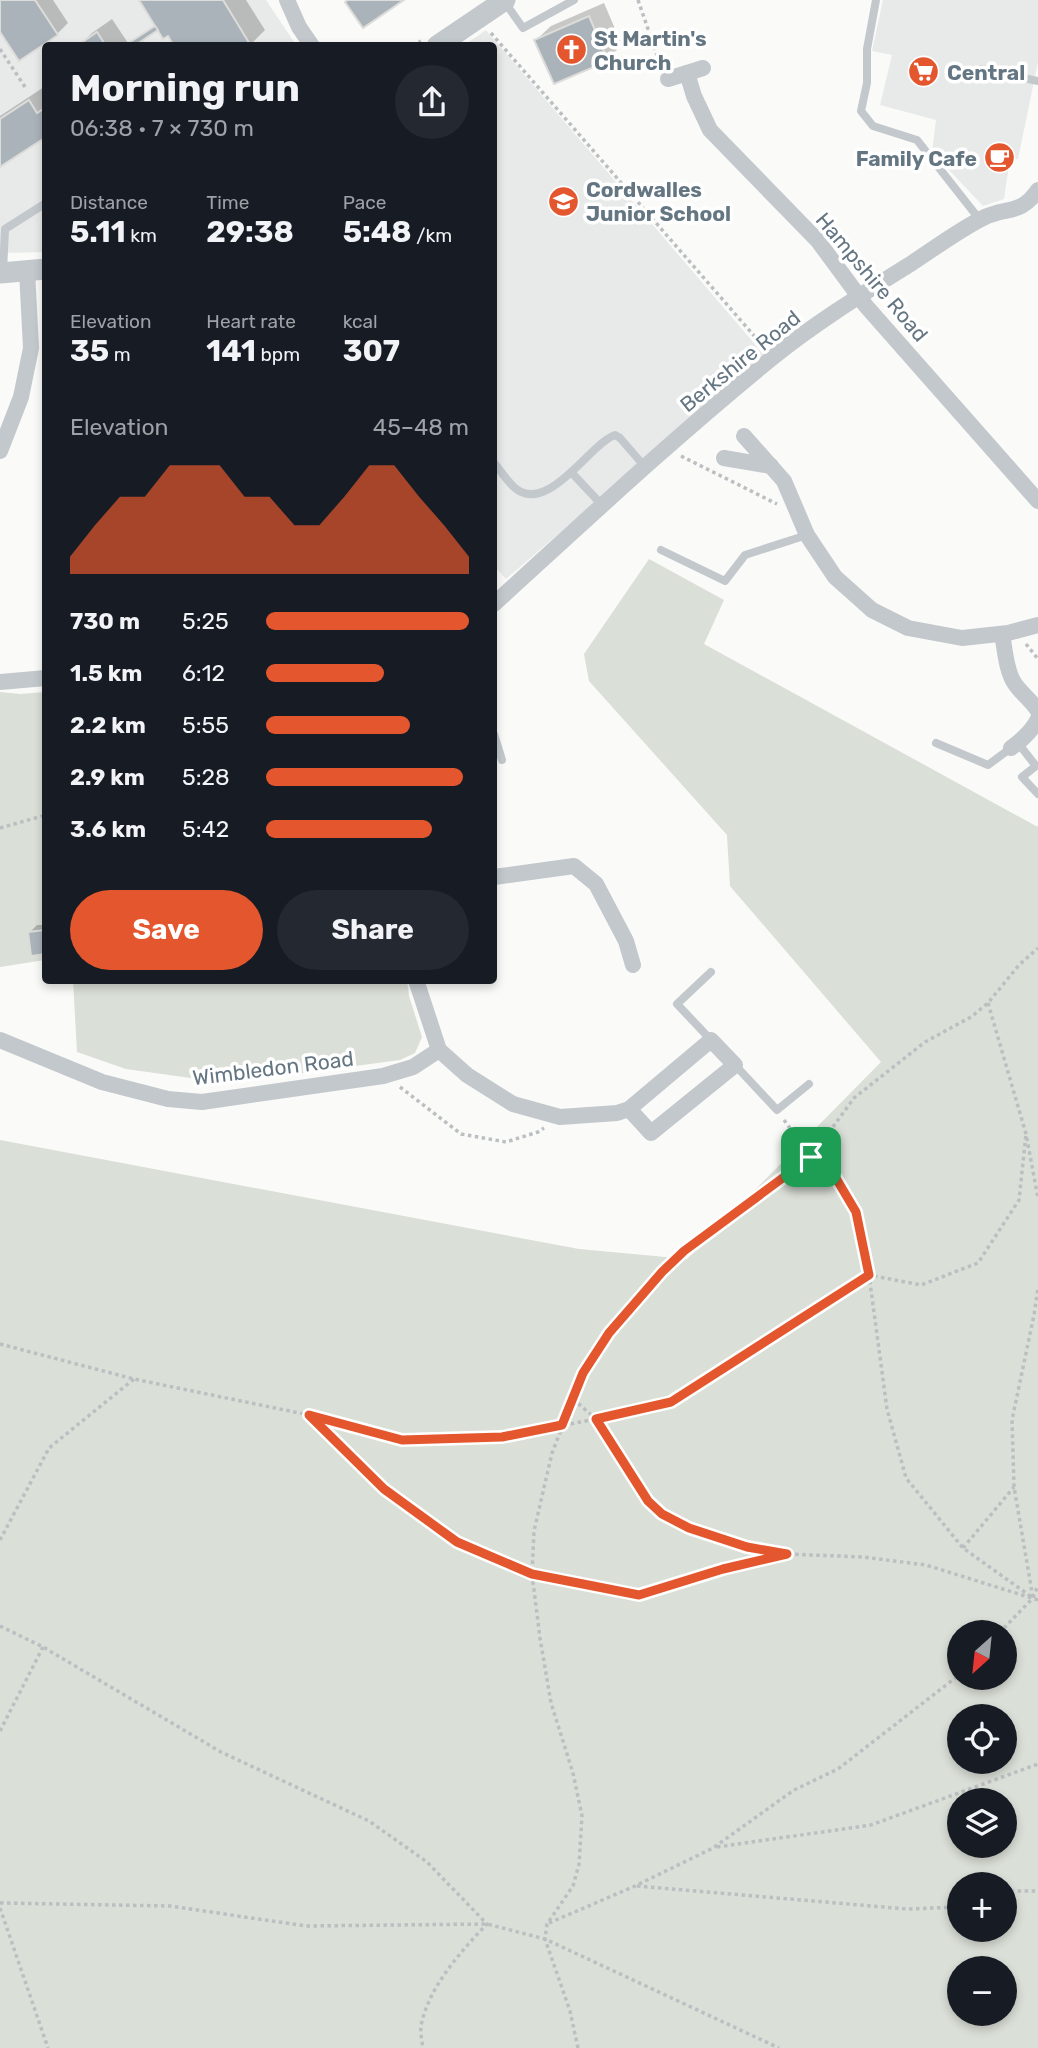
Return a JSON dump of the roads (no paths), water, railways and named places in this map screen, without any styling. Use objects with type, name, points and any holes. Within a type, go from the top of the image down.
[{"type":"street","points":[[288,0],[299,27],[309,42]]},
{"type":"street","points":[[443,42],[504,0]]},
{"type":"street","points":[[668,79],[703,68]]},
{"type":"street","name":"Hampshire Road","points":[[687,73],[694,96],[710,130],[818,241],[858,297],[1038,501]]},
{"type":"street","name":"Berkshire Road","points":[[497,601],[602,505],[773,358],[858,297],[980,220],[999,212],[1016,210],[1036,198]]},
{"type":"street","points":[[0,451],[21,397],[31,348],[36,270],[1,273]]},
{"type":"street","points":[[744,436],[784,481],[807,535],[835,577],[872,610],[908,628],[962,638],[1002,634],[1038,625]]},
{"type":"street","points":[[724,458],[771,466]]},
{"type":"street","points":[[1002,634],[1010,674],[1038,711]]},
{"type":"street","points":[[0,682],[42,678]]},
{"type":"street","points":[[1014,745],[1035,726],[1038,719]]},
{"type":"street","points":[[497,877],[574,866],[596,884],[626,941],[632,965]]},
{"type":"street","points":[[417,984],[439,1050],[467,1075],[513,1104],[560,1117],[617,1113],[629,1109],[711,1040],[735,1065],[651,1133],[629,1109]]},
{"type":"street","name":"Wimbledon Road","points":[[0,1040],[102,1082],[168,1099],[202,1102],[383,1076],[412,1067],[439,1050]]},
{"type":"lane","points":[[504,0],[523,29],[574,0]]},
{"type":"lane","points":[[876,0],[867,49],[867,83],[861,111],[873,126],[917,140],[980,220]]},
{"type":"lane","points":[[981,69],[1038,80]]},
{"type":"lane","points":[[1,273],[5,229],[42,206]]},
{"type":"lane","points":[[497,467],[517,490],[534,495],[544,493],[610,436],[615,436],[646,468]]},
{"type":"lane","points":[[571,472],[602,505]]},
{"type":"lane","points":[[661,550],[725,581],[746,555],[807,535]]},
{"type":"lane","points":[[936,743],[988,765],[1014,745],[1036,766],[1022,777],[1038,794]]},
{"type":"lane","points":[[497,744],[502,760]]},
{"type":"lane","points":[[711,972],[677,1004],[711,1040]]},
{"type":"lane","points":[[735,1065],[777,1110],[809,1084]]},
{"type":"place","name":"St Martin's Church","points":[[571,50]]},
{"type":"place","name":"Central","points":[[924,72]]},
{"type":"place","name":"Family Cafe","points":[[1000,158]]},
{"type":"place","name":"Cordwalles Junior School","points":[[563,201]]}]
